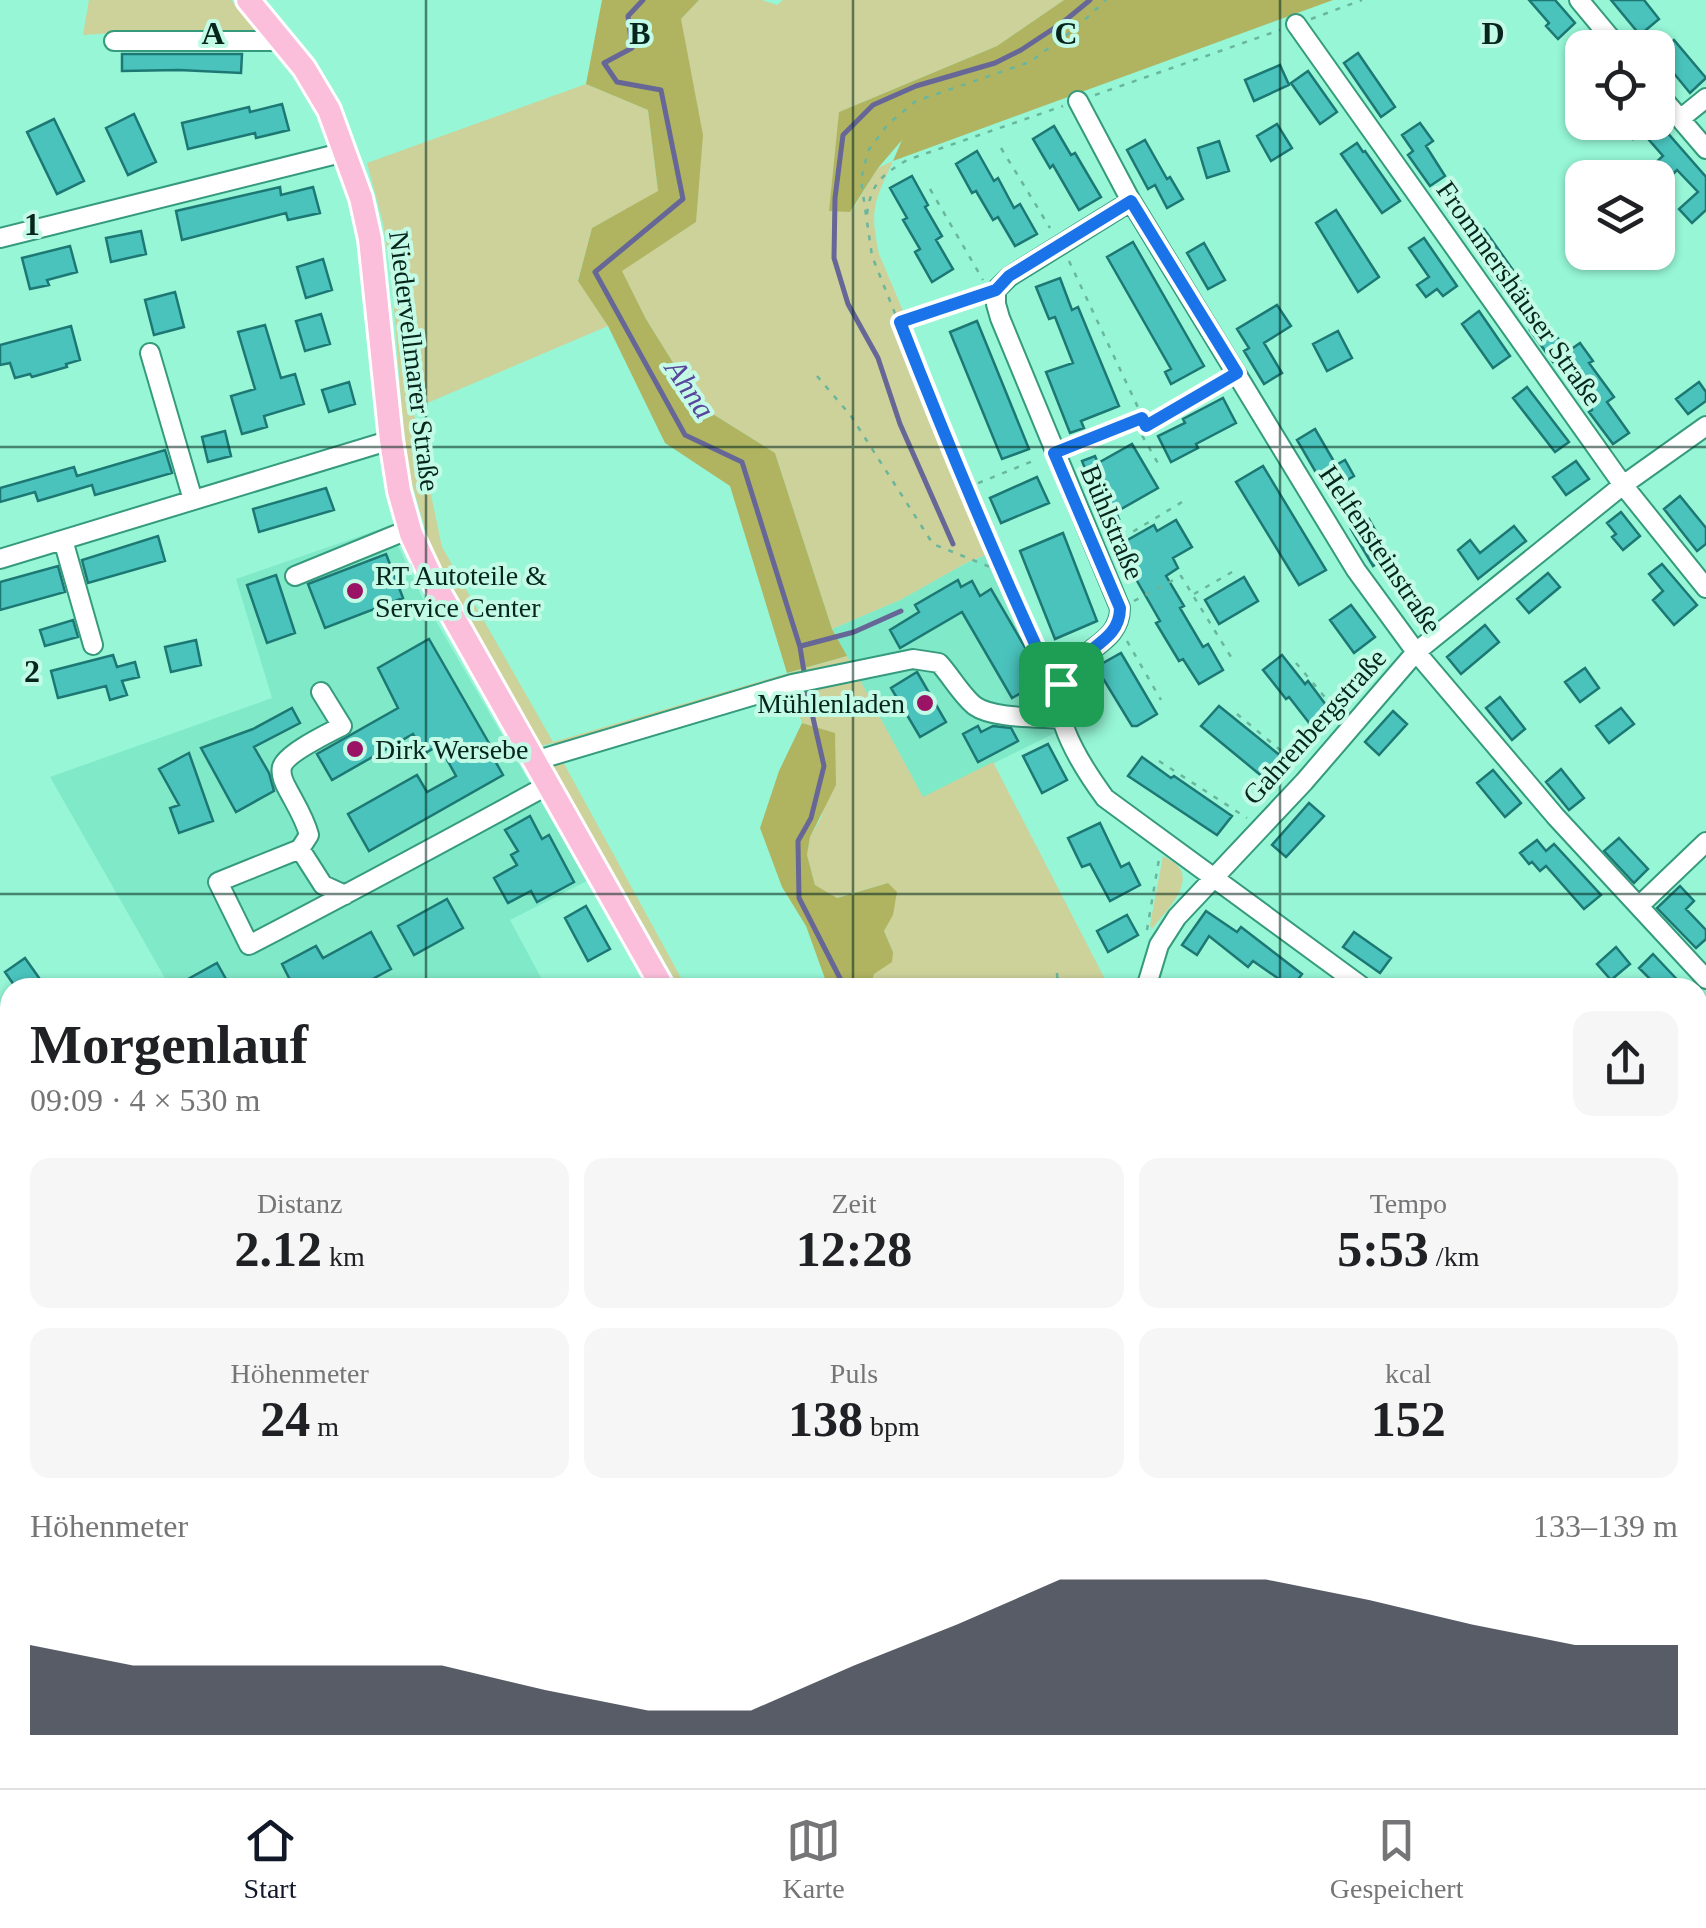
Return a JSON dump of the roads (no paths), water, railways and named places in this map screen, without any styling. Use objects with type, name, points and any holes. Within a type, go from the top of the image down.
[{"type":"main road","name":"Niedervellmarer Straße","points":[[255,2],[280,41],[304,68],[329,110],[361,198],[370,239],[391,440],[410,529],[433,581],[657,978]]},
{"type":"street","points":[[1578,0],[1604,30]]},
{"type":"street","name":"Frommershäuser Straße","points":[[1296,24],[1623,485],[1706,588]]},
{"type":"street","points":[[114,42],[280,41]]},
{"type":"street","points":[[1680,119],[1706,98]]},
{"type":"street","name":"Helfensteinstraße","points":[[1078,101],[1131,201],[1356,570],[1416,652],[1556,817],[1705,978]]},
{"type":"street","points":[[1675,113],[1706,149]]},
{"type":"street","points":[[0,238],[345,152]]},
{"type":"street","name":"Bühlstraße","points":[[1063,719],[1059,704],[1061,684],[1076,662],[1116,629],[1120,608],[1000,318],[996,290],[1009,276],[1131,201]]},
{"type":"street","points":[[150,353],[193,500]]},
{"type":"street","name":"Gahrenbergstraße","points":[[1149,978],[1159,945],[1177,917],[1310,775],[1416,652],[1623,485],[1706,426]]},
{"type":"street","points":[[0,559],[391,440]]},
{"type":"street","points":[[295,576],[410,529]]},
{"type":"street","points":[[63,540],[93,645]]},
{"type":"street","points":[[534,761],[792,684],[913,659],[940,662],[981,710],[1063,719],[1083,768],[1105,798],[1350,978]]},
{"type":"street","points":[[322,692],[342,726],[300,750],[284,762],[281,770],[309,835],[300,850],[218,882],[249,944],[548,785]]},
{"type":"street","points":[[1639,906],[1706,842]]},
{"type":"street","points":[[300,850],[323,884],[344,895]]},
{"type":"waterway","name":"Ahna","points":[[643,0],[628,16],[632,48],[604,63],[617,82],[661,90],[683,199],[595,272],[685,435],[742,462],[800,647],[824,766],[811,818],[798,841],[799,898],[840,978]]},
{"type":"waterway","points":[[953,544],[900,424],[878,358],[848,304],[834,258],[835,198],[843,135],[873,105],[916,86],[995,63],[1062,23],[1090,0]]},
{"type":"waterway","points":[[801,646],[854,632],[901,611]]},
{"type":"place","name":"RT Autoteile & Service Center","points":[[355,591]]},
{"type":"place","name":"Mühlenladen","points":[[925,703]]},
{"type":"place","name":"Dirk Wersebe","points":[[355,749]]}]
